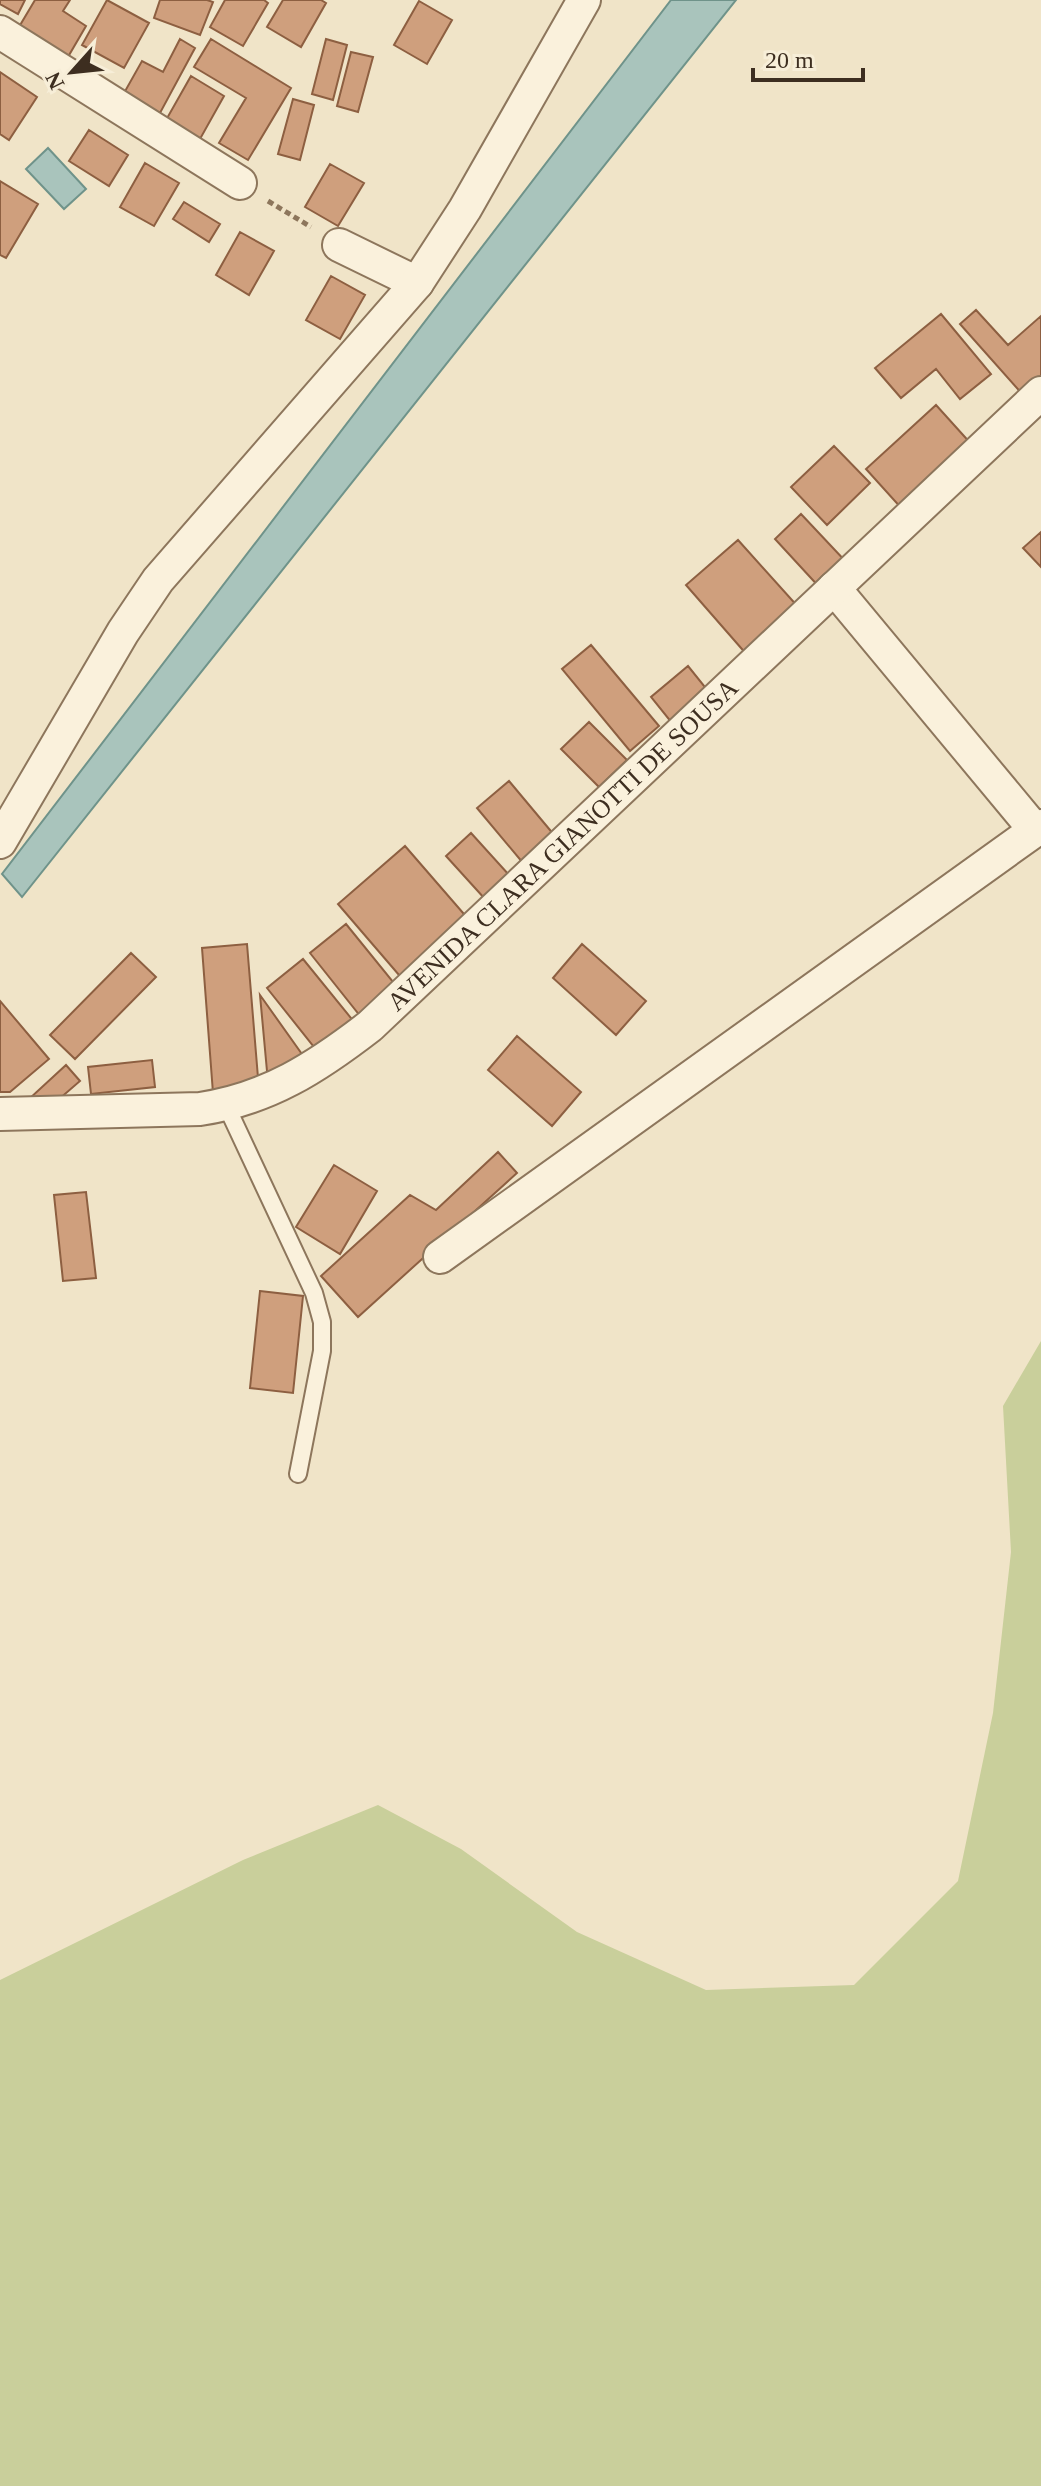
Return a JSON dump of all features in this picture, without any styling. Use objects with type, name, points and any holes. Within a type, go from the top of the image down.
[{"type":"street","points":[[0,842],[123,632],[158,580],[417,283],[465,209],[584,0]]},
{"type":"street","points":[[0,32],[240,183]]},
{"type":"street","points":[[339,245],[417,283]]},
{"type":"street","name":"AVENIDA CLARA GIANOTTI DE SOUSA","points":[[0,1114],[200,1109],[226,1105],[281,1086],[343,1048],[370,1026],[1041,393]]},
{"type":"street","points":[[440,1257],[1038,828],[834,588]]},
{"type":"lane","points":[[226,1105],[314,1293],[322,1322],[322,1351],[298,1474]]},
{"type":"path","points":[[240,183],[339,245]]},
{"type":"green space","points":[[1041,1341],[1041,2486],[0,2486],[0,1980],[243,1860],[378,1805],[461,1849],[577,1932],[706,1990],[854,1985],[958,1881],[993,1713],[1011,1552],[1003,1406]]},
{"type":"water","points":[[671,0],[736,0],[22,897],[2,874]]},
{"type":"water","points":[[48,148],[86,189],[64,209],[26,169]]},
{"type":"building","points":[[0,0],[25,0],[18,14],[0,4]]},
{"type":"building","points":[[35,0],[70,0],[63,11],[86,26],[65,62],[16,32]]},
{"type":"building","points":[[107,0],[149,23],[124,68],[82,45]]},
{"type":"building","points":[[160,0],[213,2],[200,35],[154,18]]},
{"type":"building","points":[[225,0],[264,0],[268,3],[243,46],[210,27]]},
{"type":"building","points":[[283,0],[321,0],[326,3],[301,47],[267,27]]},
{"type":"building","points":[[419,1],[452,20],[427,64],[394,45]]},
{"type":"building","points":[[180,39],[195,48],[160,113],[124,93],[142,61],[163,72]]},
{"type":"building","points":[[211,39],[291,88],[248,160],[219,143],[246,98],[194,67]]},
{"type":"building","points":[[326,39],[347,45],[333,100],[312,94]]},
{"type":"building","points":[[351,52],[373,57],[358,112],[337,106]]},
{"type":"building","points":[[0,72],[37,97],[9,140],[0,134]]},
{"type":"building","points":[[191,76],[224,96],[200,139],[166,120]]},
{"type":"building","points":[[293,99],[314,105],[300,160],[278,154]]},
{"type":"building","points":[[89,130],[128,155],[109,186],[69,161]]},
{"type":"building","points":[[145,163],[179,183],[154,226],[120,207]]},
{"type":"building","points":[[330,164],[364,183],[338,226],[305,207]]},
{"type":"building","points":[[0,181],[38,204],[6,258],[0,255]]},
{"type":"building","points":[[184,202],[220,224],[209,242],[173,219]]},
{"type":"building","points":[[240,232],[274,251],[249,295],[216,275]]},
{"type":"building","points":[[331,276],[365,295],[340,339],[306,320]]},
{"type":"building","points":[[976,310],[1008,345],[1041,316],[1041,383],[1025,397],[960,324]]},
{"type":"building","points":[[941,314],[991,374],[960,399],[936,369],[901,398],[875,368]]},
{"type":"building","points":[[936,405],[973,446],[903,510],[866,469]]},
{"type":"building","points":[[834,446],[870,483],[827,525],[791,487]]},
{"type":"building","points":[[801,514],[849,565],[822,590],[775,539]]},
{"type":"building","points":[[1041,532],[1041,567],[1023,548]]},
{"type":"building","points":[[738,540],[800,609],[748,656],[686,585]]},
{"type":"building","points":[[591,645],[659,726],[630,751],[562,669]]},
{"type":"building","points":[[688,666],[713,697],[676,728],[651,697]]},
{"type":"building","points":[[589,722],[627,760],[599,787],[561,749]]},
{"type":"building","points":[[509,781],[555,836],[523,863],[477,808]]},
{"type":"building","points":[[471,833],[510,876],[485,899],[446,856]]},
{"type":"building","points":[[405,846],[470,921],[405,982],[338,904]]},
{"type":"building","points":[[346,924],[398,988],[361,1017],[310,953]]},
{"type":"building","points":[[247,944],[259,1090],[213,1093],[202,948]]},
{"type":"building","points":[[582,944],[646,1001],[616,1035],[553,978]]},
{"type":"building","points":[[131,953],[156,977],[75,1059],[50,1035]]},
{"type":"building","points":[[303,959],[355,1023],[318,1052],[267,988]]},
{"type":"building","points":[[260,995],[304,1057],[268,1082]]},
{"type":"building","points":[[0,1001],[49,1059],[10,1092],[0,1092]]},
{"type":"building","points":[[517,1036],[581,1092],[552,1126],[488,1070]]},
{"type":"building","points":[[152,1060],[155,1087],[91,1094],[88,1067]]},
{"type":"building","points":[[66,1065],[80,1081],[58,1100],[29,1099]]},
{"type":"building","points":[[498,1152],[517,1173],[358,1317],[321,1276],[410,1195],[436,1210]]},
{"type":"building","points":[[334,1165],[377,1191],[340,1254],[296,1227]]},
{"type":"building","points":[[86,1192],[96,1278],[63,1281],[54,1195]]},
{"type":"building","points":[[260,1291],[303,1296],[293,1393],[250,1388]]}]
